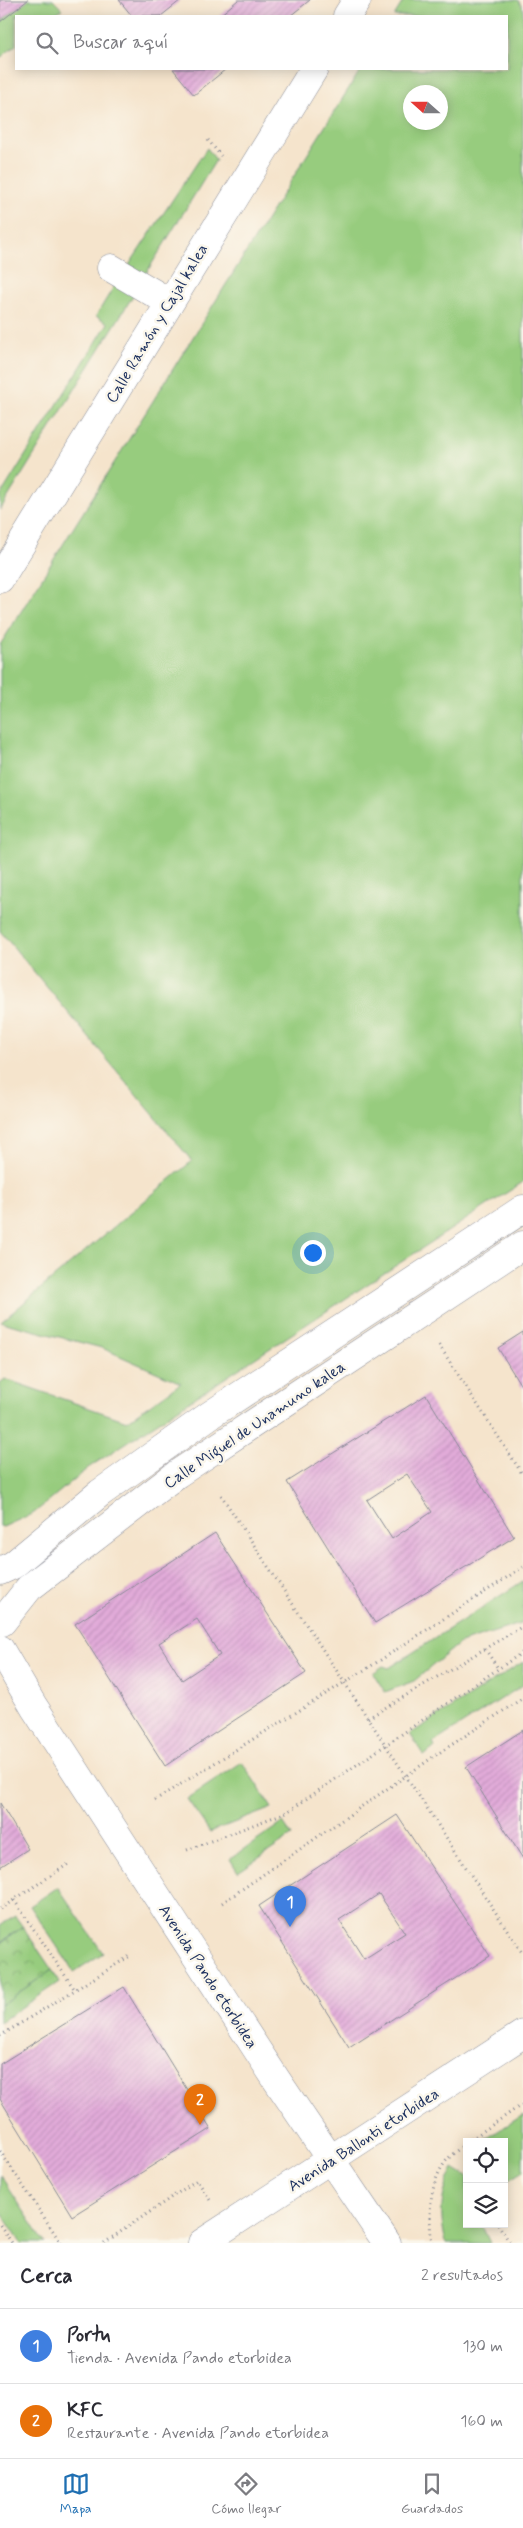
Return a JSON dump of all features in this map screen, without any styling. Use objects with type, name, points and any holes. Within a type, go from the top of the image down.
[{"type":"street","points":[[348,15],[357,0]]},
{"type":"street","name":"Calle Ramón y Cajal kalea","points":[[0,579],[313,70]]},
{"type":"street","points":[[111,268],[169,302]]},
{"type":"street","name":"Calle Miguel de Unamuno kalea","points":[[0,1572],[13,1565],[100,1493],[210,1415],[523,1209]]},
{"type":"street","name":"Calle Miguel de Unamuno kalea","points":[[1,1616],[29,1588],[177,1474],[523,1245]]},
{"type":"street","name":"Avenida Pando etorbidea","points":[[0,1649],[34,1707],[387,2243]]},
{"type":"street","name":"Avenida Pando etorbidea","points":[[0,1669],[34,1707]]},
{"type":"street","name":"Avenida Ballonti etorbidea","points":[[202,2243],[523,2034]]},
{"type":"path","points":[[208,140],[223,159]]},
{"type":"path","points":[[439,1345],[523,1475]]},
{"type":"path","points":[[221,1495],[523,1954]]},
{"type":"path","points":[[155,1800],[345,1682],[523,1567]]},
{"type":"path","points":[[368,1718],[523,1626]]},
{"type":"path","points":[[484,1649],[498,1668]]},
{"type":"path","points":[[187,1850],[287,1812],[523,1652]]},
{"type":"path","points":[[222,1903],[523,1698]]},
{"type":"path","points":[[0,1909],[70,1863]]},
{"type":"path","points":[[14,1900],[75,1990]]},
{"type":"path","points":[[0,2036],[130,1956]]},
{"type":"path","points":[[473,2138],[523,2104]]},
{"type":"path","points":[[432,2243],[429,2224],[433,2192],[446,2161],[462,2147]]},
{"type":"path","points":[[0,2151],[61,2243]]},
{"type":"path","points":[[104,2243],[197,2180],[227,2227]]},
{"type":"path","points":[[0,2225],[12,2243]]},
{"type":"path","points":[[501,2228],[510,2243]]},
{"type":"green space","points":[[28,0],[53,0],[62,9],[53,15],[15,15],[15,46],[0,58],[0,22]]},
{"type":"green space","points":[[404,0],[518,0],[523,8],[523,1182],[88,1468],[34,1513],[3,1527],[0,1526],[0,1383],[5,1379],[127,1421],[181,1383],[102,1348],[1,1322],[192,1161],[0,931],[0,645],[360,70],[508,70],[508,15],[395,15]]},
{"type":"green space","points":[[207,148],[216,160],[145,275],[129,265]]},
{"type":"green space","points":[[116,283],[134,294],[0,510],[0,496],[108,323],[96,316]]},
{"type":"green space","points":[[523,1581],[523,1620],[520,1624],[460,1643],[414,1681],[385,1692],[373,1673],[383,1666],[389,1668]]},
{"type":"green space","points":[[523,1662],[523,1685],[433,1743],[435,1747],[424,1756],[410,1734]]},
{"type":"green space","points":[[242,1762],[272,1808],[210,1832],[187,1799]]},
{"type":"green space","points":[[283,1823],[292,1836],[238,1872],[230,1859]]},
{"type":"green space","points":[[58,1887],[103,1953],[74,1972],[30,1906]]},
{"type":"green space","points":[[15,1916],[23,1927],[0,1942],[0,1926]]},
{"type":"green space","points":[[23,1927],[52,1970],[0,2005],[0,1943]]},
{"type":"green space","points":[[52,1970],[59,1982],[0,2022],[0,2005]]},
{"type":"green space","points":[[523,2115],[523,2171],[508,2180],[508,2138],[487,2138]]},
{"type":"green space","points":[[454,2168],[463,2174],[463,2228],[483,2228],[490,2243],[446,2243],[442,2223],[442,2205],[449,2178]]},
{"type":"green space","points":[[0,2175],[45,2243],[21,2243],[0,2211]]},
{"type":"building","points":[[0,0],[28,0],[0,22]]},
{"type":"building","points":[[119,0],[181,0],[162,15],[131,15]]},
{"type":"building","points":[[238,0],[310,0],[291,15],[220,15]]},
{"type":"building","points":[[174,70],[225,70],[194,95]]},
{"type":"building","points":[[523,1332],[523,1389],[498,1348]]},
{"type":"building","points":[[426,1395],[514,1537],[375,1623],[287,1482]],"holes":[[[407,1474],[432,1512],[392,1539],[367,1500]]]},
{"type":"building","points":[[215,1533],[306,1673],[165,1766],[75,1624]],"holes":[[[197,1619],[220,1655],[182,1680],[159,1643]]]},
{"type":"building","points":[[523,1730],[523,1859],[466,1767]]},
{"type":"building","points":[[0,1803],[28,1849],[0,1867]]},
{"type":"building","points":[[397,1815],[490,1956],[349,2047],[259,1906]],"holes":[[[379,1894],[405,1933],[364,1959],[339,1920]]]},
{"type":"building","points":[[124,1987],[211,2129],[72,2216],[0,2099],[0,2064]]},
{"type":"place","name":"Portu","points":[[290,1927]]},
{"type":"place","name":"KFC","points":[[200,2125]]}]
